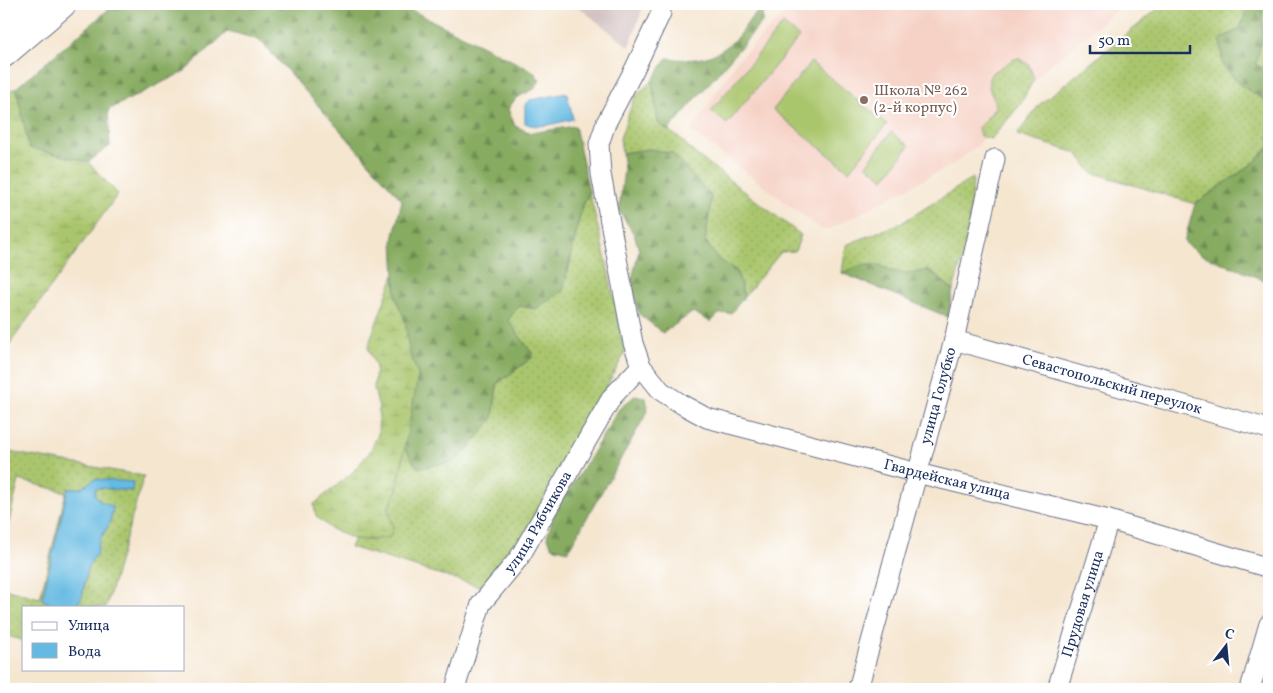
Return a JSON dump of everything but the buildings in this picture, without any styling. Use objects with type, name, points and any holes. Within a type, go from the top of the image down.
[{"type":"highway","points":[[4,26],[30,4]]},
{"type":"highway","points":[[4,54],[63,4]]},
{"type":"street","points":[[641,366],[634,343],[604,193],[599,144],[606,123],[634,70],[661,12]]},
{"type":"street","name":"улица Голубко","points":[[858,689],[954,340],[995,159]]},
{"type":"street","name":"Севастопольский переулок","points":[[954,340],[1269,429]]},
{"type":"street","name":"Гвардейская улица","points":[[641,366],[661,391],[707,418],[917,473],[1109,520],[1269,568]]},
{"type":"street","name":"улица Рябчикова","points":[[455,689],[481,604],[519,558],[612,397],[641,366]]},
{"type":"street","name":"Прудовая улица","points":[[1057,689],[1109,520]]},
{"type":"street","points":[[1250,689],[1269,624]]},
{"type":"shaded area","points":[[575,4],[644,4],[629,47]]},
{"type":"shaded area","name":"Школа № 262 (2-й корпус)","points":[[794,4],[1124,4],[1044,70],[976,147],[952,165],[828,230],[822,230],[691,131],[738,60],[786,12],[791,13]]},
{"type":"green space","points":[[115,4],[399,4],[533,71],[540,80],[534,89],[516,98],[508,109],[515,126],[531,133],[575,126],[589,191],[581,211],[563,291],[536,309],[519,306],[508,320],[534,356],[497,384],[493,418],[469,448],[453,462],[418,468],[404,447],[418,375],[409,352],[405,321],[396,298],[393,240],[402,200],[260,40],[228,31],[185,71],[108,110],[110,146],[88,162],[29,148],[16,88]]},
{"type":"green space","points":[[1164,4],[1238,4],[1248,8],[1240,29],[1220,40],[1223,66],[1241,86],[1269,102],[1269,147],[1255,162],[1195,204],[1091,172],[1077,153],[1017,135],[1039,105]]},
{"type":"green space","points":[[1238,4],[1265,4],[1262,5],[1263,32],[1256,65],[1269,70],[1269,102],[1241,86],[1223,66],[1220,39],[1240,29],[1247,8]]},
{"type":"green space","points":[[1269,4],[1269,70],[1256,65],[1263,32],[1262,5]]},
{"type":"green space","points":[[762,8],[763,21],[668,131],[658,123],[652,81],[667,58],[697,59],[715,54],[731,43],[752,17]]},
{"type":"green space","points":[[783,24],[799,37],[727,124],[711,111]]},
{"type":"green space","points":[[1018,58],[1029,65],[1034,79],[1020,105],[991,139],[980,136],[978,128],[992,112],[996,103],[989,88],[990,76],[994,71]]},
{"type":"green space","points":[[811,62],[887,124],[849,171],[773,110]]},
{"type":"green space","points":[[652,81],[658,123],[681,139],[693,152],[801,235],[795,251],[781,252],[744,297],[737,271],[717,258],[705,240],[710,210],[650,149],[622,153],[620,138],[635,96]]},
{"type":"green space","points":[[16,88],[29,148],[88,162],[118,194],[4,352],[4,93]]},
{"type":"green space","points":[[891,132],[909,146],[884,179],[866,165]]},
{"type":"green space","points":[[1269,147],[1269,282],[1200,254],[1184,242],[1195,204],[1255,162]]},
{"type":"green space","points":[[650,149],[672,153],[711,196],[705,240],[717,258],[737,271],[744,297],[731,313],[719,314],[711,322],[693,312],[663,333],[639,314],[631,283],[639,250],[634,234],[619,211],[624,169],[622,153]]},
{"type":"green space","points":[[973,178],[965,249],[953,290],[936,275],[927,270],[914,273],[894,272],[879,265],[862,265],[842,273],[846,245],[903,222]]},
{"type":"green space","points":[[589,191],[606,260],[625,353],[513,553],[488,589],[350,547],[354,539],[371,540],[393,527],[388,509],[397,490],[404,447],[418,468],[493,418],[497,384],[534,356],[508,320],[519,306],[568,272],[581,211]]},
{"type":"green space","points":[[862,265],[879,265],[894,272],[914,273],[927,270],[936,275],[953,290],[948,317],[842,273]]},
{"type":"green space","points":[[394,275],[396,298],[405,321],[409,352],[418,375],[397,490],[388,509],[393,527],[390,537],[371,540],[354,539],[331,529],[316,516],[314,504],[353,472],[369,453],[378,435],[379,408],[374,389],[376,367],[368,348]]},
{"type":"green space","points":[[636,395],[646,398],[648,411],[568,551],[552,547],[547,536],[556,509],[619,409]]},
{"type":"green space","points":[[4,451],[144,476],[106,606],[76,606],[82,597],[88,566],[97,553],[99,541],[110,523],[113,507],[100,501],[95,495],[95,489],[132,491],[95,479],[81,488],[42,599],[53,606],[22,606],[22,640],[4,635],[4,589],[40,598],[66,492],[19,480],[4,542]]},
{"type":"water","points":[[567,93],[573,119],[542,126],[525,123],[525,105],[530,100]]},
{"type":"water","points":[[95,479],[133,482],[132,491],[95,489],[95,495],[100,501],[113,507],[110,523],[99,541],[97,553],[88,566],[82,597],[76,606],[53,606],[42,599],[68,489],[81,488]]},
{"type":"place","name":"Школа № 262 (2-й корпус)","points":[[864,100]]}]
